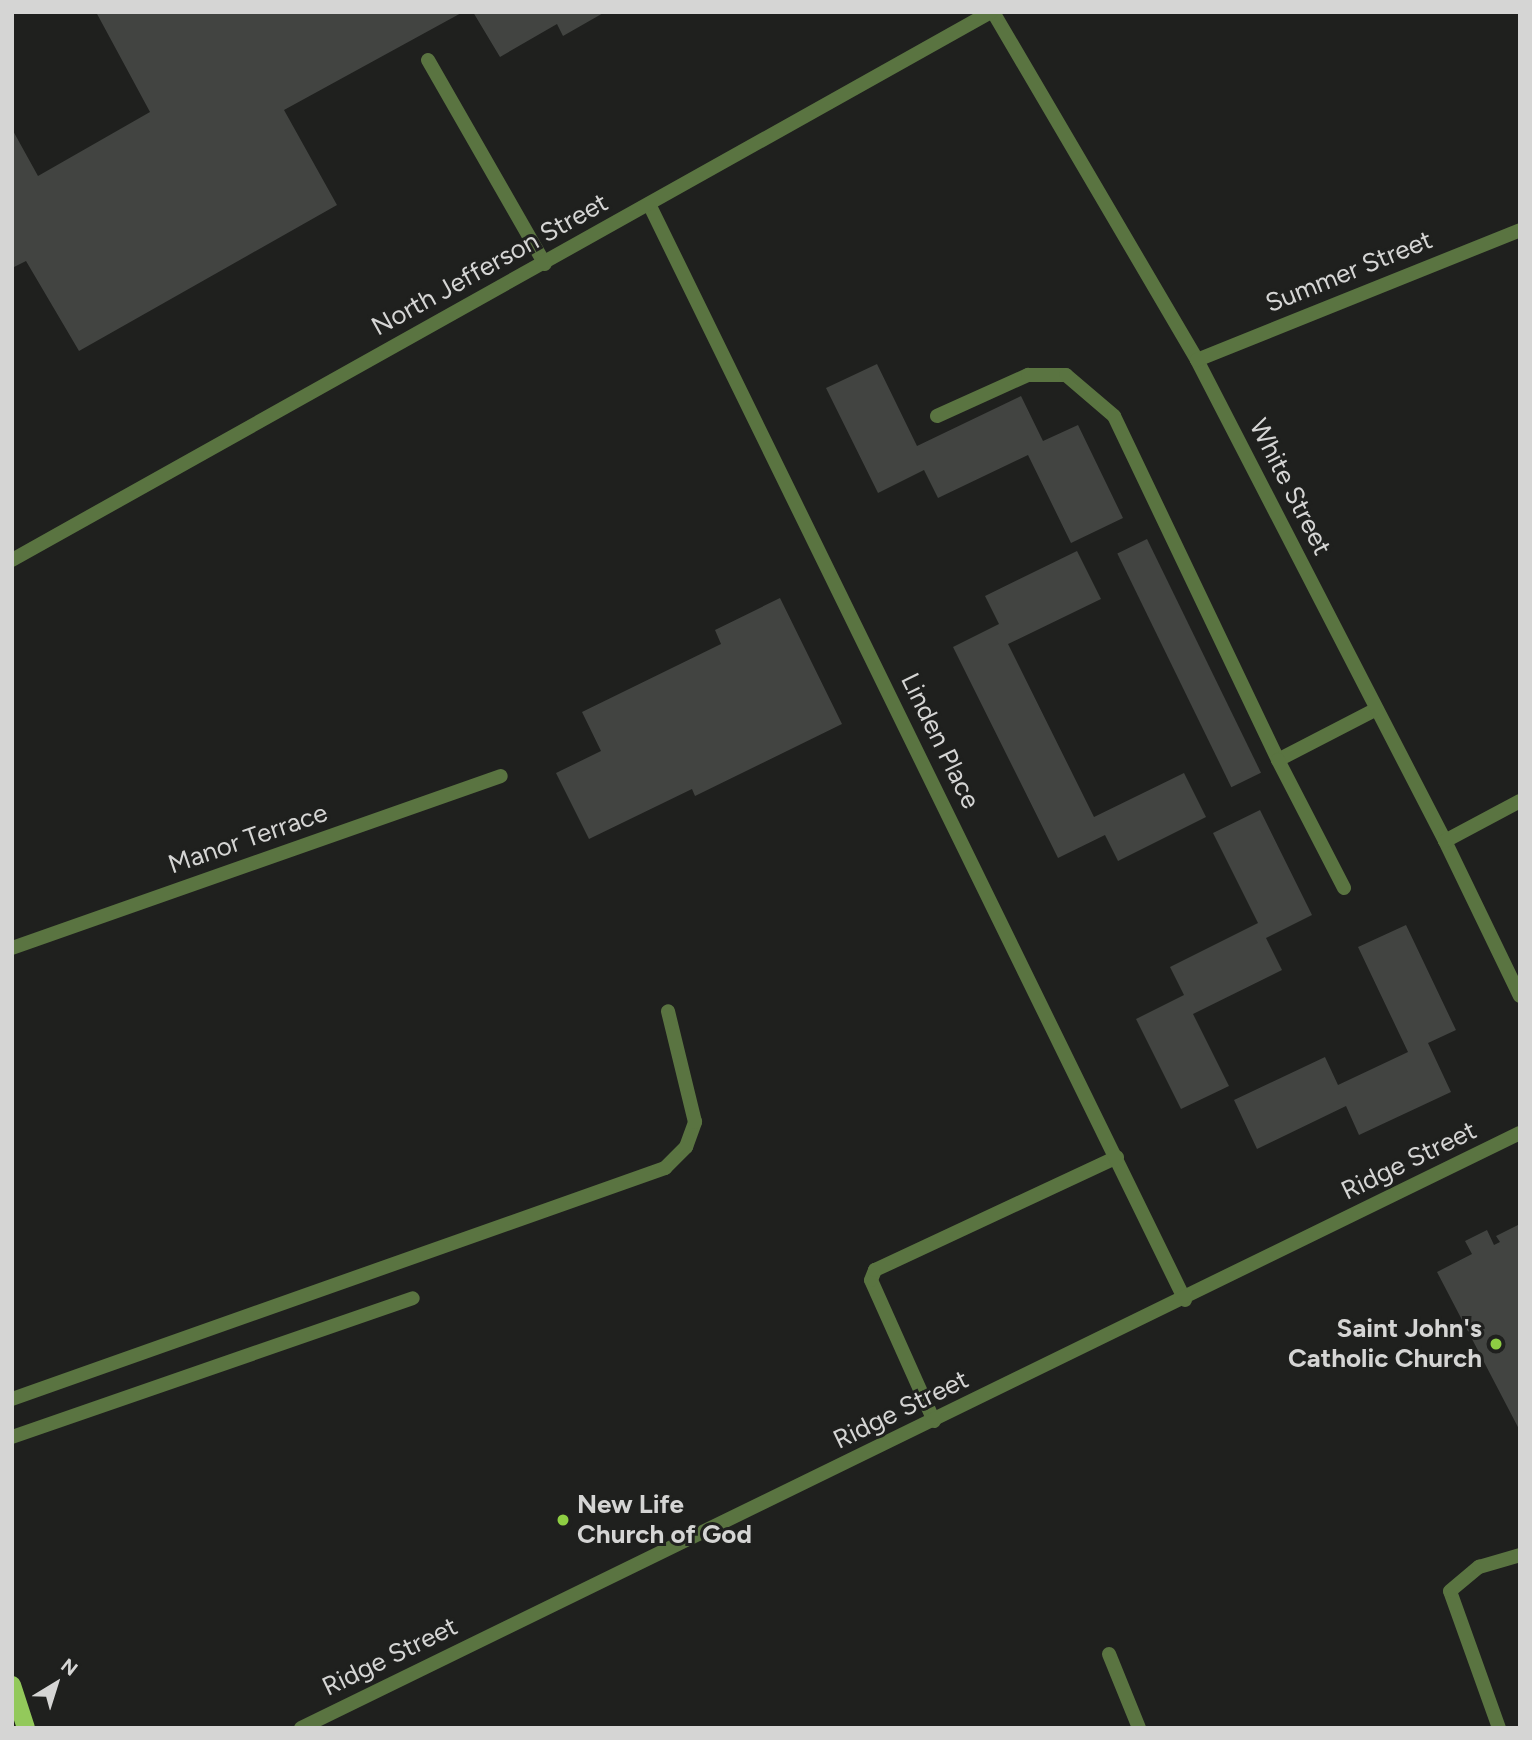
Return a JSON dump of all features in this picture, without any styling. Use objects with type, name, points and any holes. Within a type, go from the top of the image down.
[{"type":"main road","points":[[12,1685],[26,1728]]},
{"type":"street","name":"North Jefferson Street","points":[[12,560],[992,12]]},
{"type":"street","name":"White Street","points":[[992,12],[1196,360],[1446,841],[1520,996]]},
{"type":"street","points":[[428,60],[545,264]]},
{"type":"street","name":"Linden Place","points":[[649,204],[1185,1300]]},
{"type":"street","name":"Summer Street","points":[[1196,360],[1520,230]]},
{"type":"street","points":[[937,416],[1028,375],[1066,375],[1114,416],[1278,760],[1344,888]]},
{"type":"street","points":[[1278,760],[1377,709]]},
{"type":"street","name":"Manor Terrace","points":[[12,948],[501,776]]},
{"type":"street","points":[[1446,841],[1520,801]]},
{"type":"street","points":[[12,1399],[665,1168],[686,1147],[695,1122],[668,1012]]},
{"type":"street","name":"Ridge Street","points":[[300,1728],[1185,1300],[1520,1133]]},
{"type":"street","points":[[934,1421],[872,1280],[875,1270],[1117,1157]]},
{"type":"street","points":[[12,1437],[413,1298]]},
{"type":"street","points":[[1499,1728],[1451,1591],[1479,1567],[1520,1555]]},
{"type":"street","points":[[1109,1654],[1139,1728]]},
{"type":"building","points":[[96,12],[463,12],[284,110],[337,205],[79,351],[26,261],[12,268],[12,129],[38,176],[150,112]]},
{"type":"building","points":[[473,12],[605,12],[563,36],[557,24],[500,57]]},
{"type":"building","points":[[877,364],[917,446],[1021,396],[1043,441],[1078,425],[1123,518],[1071,543],[1028,455],[938,498],[924,470],[878,493],[826,388]]},
{"type":"building","points":[[1147,539],[1261,773],[1231,787],[1117,553]]},
{"type":"building","points":[[1077,551],[1101,599],[1008,644],[1094,817],[1184,773],[1206,817],[1118,861],[1105,835],[1058,858],[953,647],[999,624],[985,596]]},
{"type":"building","points":[[780,598],[842,724],[695,796],[692,789],[589,839],[556,773],[601,751],[582,712],[721,644],[715,630]]},
{"type":"building","points":[[1260,810],[1312,915],[1266,938],[1282,970],[1193,1014],[1229,1086],[1181,1109],[1136,1019],[1184,995],[1170,967],[1258,923],[1213,833]]},
{"type":"building","points":[[1406,925],[1456,1030],[1428,1043],[1451,1092],[1359,1135],[1346,1106],[1257,1149],[1234,1100],[1325,1057],[1338,1085],[1408,1052],[1358,947]]},
{"type":"building","name":"Saint John's Catholic Church","points":[[1520,1224],[1520,1431],[1437,1272],[1472,1254],[1465,1241],[1487,1230],[1494,1245],[1500,1242],[1496,1236]]},
{"type":"place","name":"Saint John's Catholic Church","points":[[1496,1344]]},
{"type":"place","name":"New Life Church of God","points":[[563,1520]]}]
